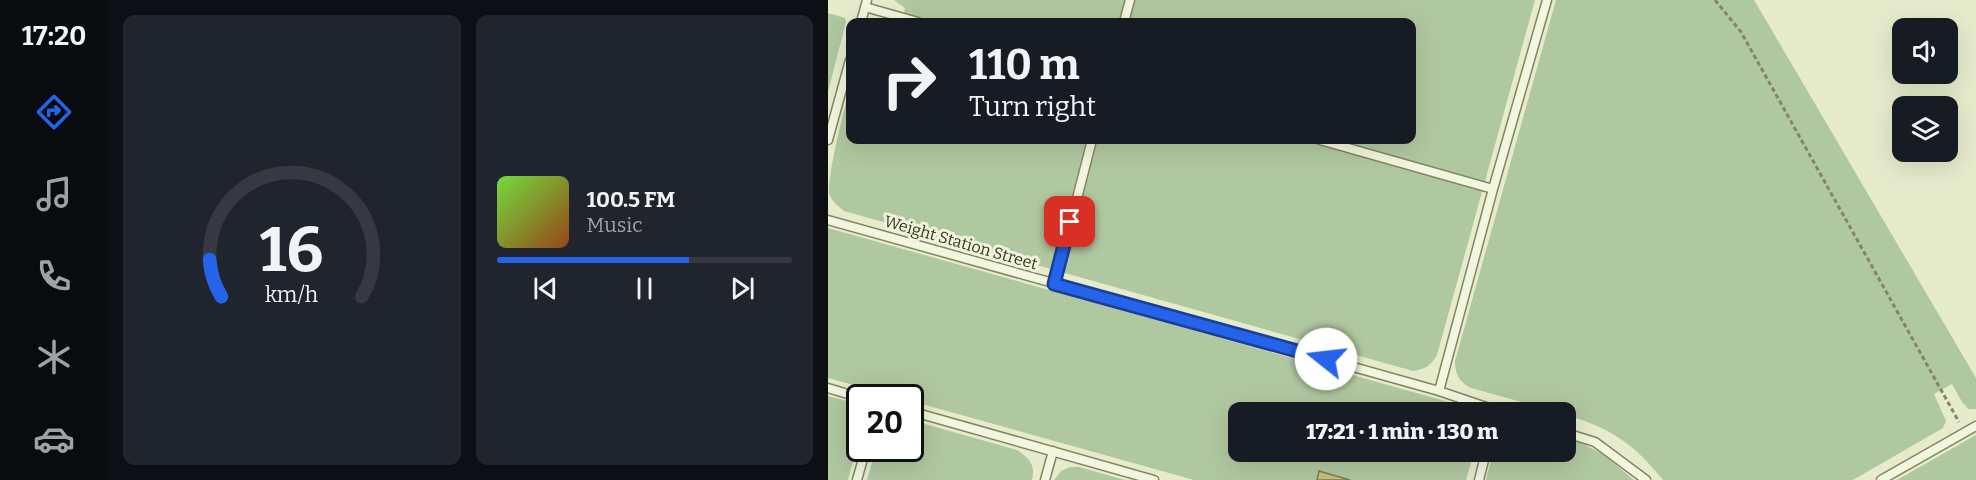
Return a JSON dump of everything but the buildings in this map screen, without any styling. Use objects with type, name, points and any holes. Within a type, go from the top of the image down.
[{"type":"lane","points":[[1125,18],[1130,0]]},
{"type":"lane","points":[[1439,391],[1547,0]]},
{"type":"lane","points":[[862,18],[866,3],[907,18]]},
{"type":"lane","points":[[828,140],[846,75]]},
{"type":"lane","points":[[1054,284],[1091,144]]},
{"type":"lane","points":[[1334,144],[1493,189]]},
{"type":"lane","name":"Weight Station Street","points":[[828,220],[1439,391],[1470,402]]},
{"type":"lane","points":[[828,388],[846,393]]},
{"type":"lane","points":[[924,415],[1154,480]]},
{"type":"lane","points":[[1881,480],[1976,426]]},
{"type":"lane","points":[[1576,436],[1595,442],[1646,480]]},
{"type":"lane","points":[[1045,480],[1053,451]]},
{"type":"lane","points":[[857,480],[862,462]]},
{"type":"lane","points":[[1479,480],[1484,462]]},
{"type":"path","points":[[1715,0],[1741,33],[1964,432]]},
{"type":"green space","points":[[894,0],[1535,0],[1435,359],[1427,366],[1413,371],[844,211],[833,201],[829,193],[834,156],[846,102],[846,144],[1416,144],[1416,18],[903,18],[905,8]]},
{"type":"green space","points":[[1556,0],[1754,0],[1976,378],[1976,409],[1968,409],[1952,384],[1934,394],[1946,421],[1943,428],[1853,480],[1663,480],[1642,456],[1620,439],[1576,418],[1576,402],[1521,402],[1471,388],[1463,383],[1457,374],[1455,361]]},
{"type":"green space","points":[[828,13],[845,18],[846,22],[828,92]]},
{"type":"green space","points":[[828,228],[1449,402],[1228,402],[1228,462],[1471,462],[1466,480],[1194,480],[924,405],[924,384],[850,384],[828,378]]},
{"type":"green space","points":[[828,396],[846,401],[846,462],[853,462],[848,480],[828,480]]},
{"type":"green space","points":[[924,424],[1017,450],[1030,462],[1033,470],[1032,480],[867,480],[872,462],[924,462]]},
{"type":"green space","points":[[1976,435],[1976,480],[1897,480]]},
{"type":"green space","points":[[1576,440],[1604,455],[1634,480],[1486,480],[1490,462],[1576,462]]},
{"type":"green space","points":[[1070,467],[1079,467],[1125,480],[1054,480],[1061,471]]},
{"type":"route","points":[[1070,222],[1054,284],[1326,359]]}]
